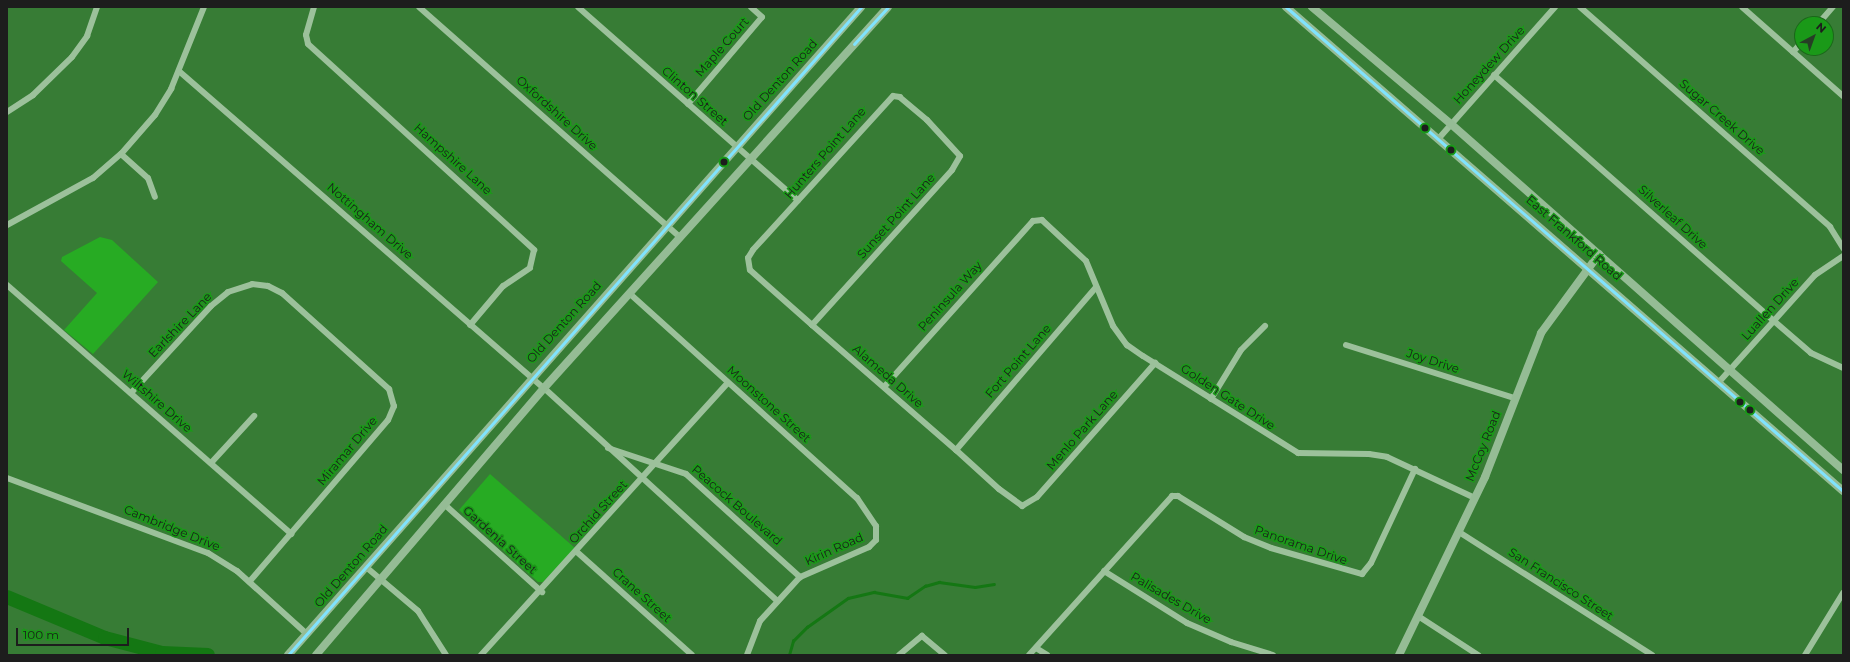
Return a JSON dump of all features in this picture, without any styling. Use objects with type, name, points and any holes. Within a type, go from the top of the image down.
[{"type":"main road","name":"Old Denton Road","points":[[290,653],[531,377],[861,7]]},
{"type":"main road","points":[[316,655],[544,388],[888,7]]},
{"type":"main road","name":"East Frankford Road","points":[[1286,7],[1440,137],[1843,491]]},
{"type":"main road","name":"East Frankford Road","points":[[1312,7],[1451,124],[1843,470]]},
{"type":"main road","name":"McCoy Road","points":[[1399,655],[1459,532],[1498,447],[1514,398],[1550,315],[1599,254]]},
{"type":"street","points":[[7,112],[33,96],[72,57],[87,36],[97,7]]},
{"type":"street","points":[[7,225],[87,182],[121,154],[154,115],[180,72],[204,7]]},
{"type":"street","name":"Hampshire Lane","points":[[314,7],[306,35],[308,44],[534,250],[530,268],[504,286],[470,325]]},
{"type":"street","name":"Oxfordshire Drive","points":[[419,7],[680,237]]},
{"type":"street","name":"Clinton Street","points":[[578,7],[798,200]]},
{"type":"street","name":"Maple Court","points":[[688,104],[762,17],[751,7]]},
{"type":"street","name":"Honeydew Drive","points":[[1440,137],[1555,7]]},
{"type":"street","name":"Sugar Creek Drive","points":[[1580,7],[1830,227],[1843,248]]},
{"type":"street","points":[[1742,7],[1843,96]]},
{"type":"street","points":[[1825,16],[1833,7]]},
{"type":"street","name":"Nottingham Drive","points":[[180,72],[544,388]]},
{"type":"street","name":"Silverleaf Drive","points":[[1494,75],[1811,353],[1843,368]]},
{"type":"street","name":"Hunters Point Lane","points":[[748,258],[798,200],[893,96],[900,97],[927,120]]},
{"type":"street","name":"Sunset Point Lane","points":[[812,325],[957,163],[960,156],[956,149],[927,120]]},
{"type":"street","points":[[121,154],[148,178],[155,197]]},
{"type":"street","name":"Golden Gate Drive","points":[[1033,221],[1042,220],[1080,254],[1090,267],[1096,287],[1118,334],[1155,363],[1211,399],[1298,453],[1369,454],[1416,469],[1475,498]]},
{"type":"street","name":"Peninsula Way","points":[[884,387],[1033,221]]},
{"type":"street","name":"Luallen Drive","points":[[1719,382],[1815,276],[1843,256]]},
{"type":"street","name":"Alameda Drive","points":[[748,258],[750,270],[1022,506]]},
{"type":"street","name":"Earlshire Lane","points":[[131,393],[211,306],[228,292],[252,284]]},
{"type":"street","name":"Miramar Drive","points":[[249,582],[384,425],[392,414],[393,400],[382,382],[282,293],[268,286],[252,284]]},
{"type":"street","name":"Wiltshire Drive","points":[[7,285],[291,534]]},
{"type":"street","name":"Fort Point Lane","points":[[956,450],[1096,287]]},
{"type":"street","name":"Moonstone Street","points":[[630,293],[857,498],[876,526],[876,540]]},
{"type":"street","points":[[1211,399],[1241,350],[1265,326]]},
{"type":"street","name":"Joy Drive","points":[[1346,345],[1514,398]]},
{"type":"street","name":"Menlo Park Lane","points":[[1022,506],[1037,498],[1155,363]]},
{"type":"street","name":"Orchid Street","points":[[481,655],[542,592],[728,382]]},
{"type":"street","name":"Peacock Boulevard","points":[[544,388],[641,480],[776,602]]},
{"type":"street","points":[[211,463],[254,416]]},
{"type":"street","name":"Peacock Boulevard","points":[[606,447],[657,462],[686,474],[800,577]]},
{"type":"street","name":"Panorama Drive","points":[[1029,655],[1165,502],[1178,496],[1251,540],[1362,574],[1371,563],[1416,469]]},
{"type":"street","name":"Cambridge Drive","points":[[7,478],[208,553],[249,582],[307,634]]},
{"type":"street","name":"Gardenia Street","points":[[444,504],[542,592]]},
{"type":"street","name":"San Francisco Street","points":[[1459,532],[1652,655]]},
{"type":"street","name":"Kirin Road","points":[[747,655],[753,634],[776,602],[800,577],[876,540]]},
{"type":"street","name":"Crane Street","points":[[577,552],[692,655]]},
{"type":"street","points":[[366,567],[426,621],[446,655]]},
{"type":"street","name":"Palisades Drive","points":[[1104,571],[1188,623],[1231,642],[1273,655]]},
{"type":"street","points":[[1805,655],[1843,593]]},
{"type":"street","points":[[1418,616],[1478,655]]},
{"type":"street","points":[[899,655],[922,636],[945,655]]},
{"type":"street","points":[[1036,648],[1047,655]]},
{"type":"green space","points":[[100,237],[112,240],[158,282],[93,354],[64,330],[97,293],[61,261],[62,257]]},
{"type":"green space","points":[[490,474],[575,548],[543,582],[538,582],[459,510]]},
{"type":"waterway","points":[[789,655],[793,641],[807,627],[848,598],[874,592],[907,598],[925,586],[939,582],[975,587],[994,584]]},
{"type":"waterway","points":[[7,597],[105,638],[162,653],[208,655]]},
{"type":"transit line","points":[[288,655],[861,7]]},
{"type":"transit line","points":[[854,44],[888,7]]},
{"type":"transit line","points":[[1286,7],[1843,491]]}]
